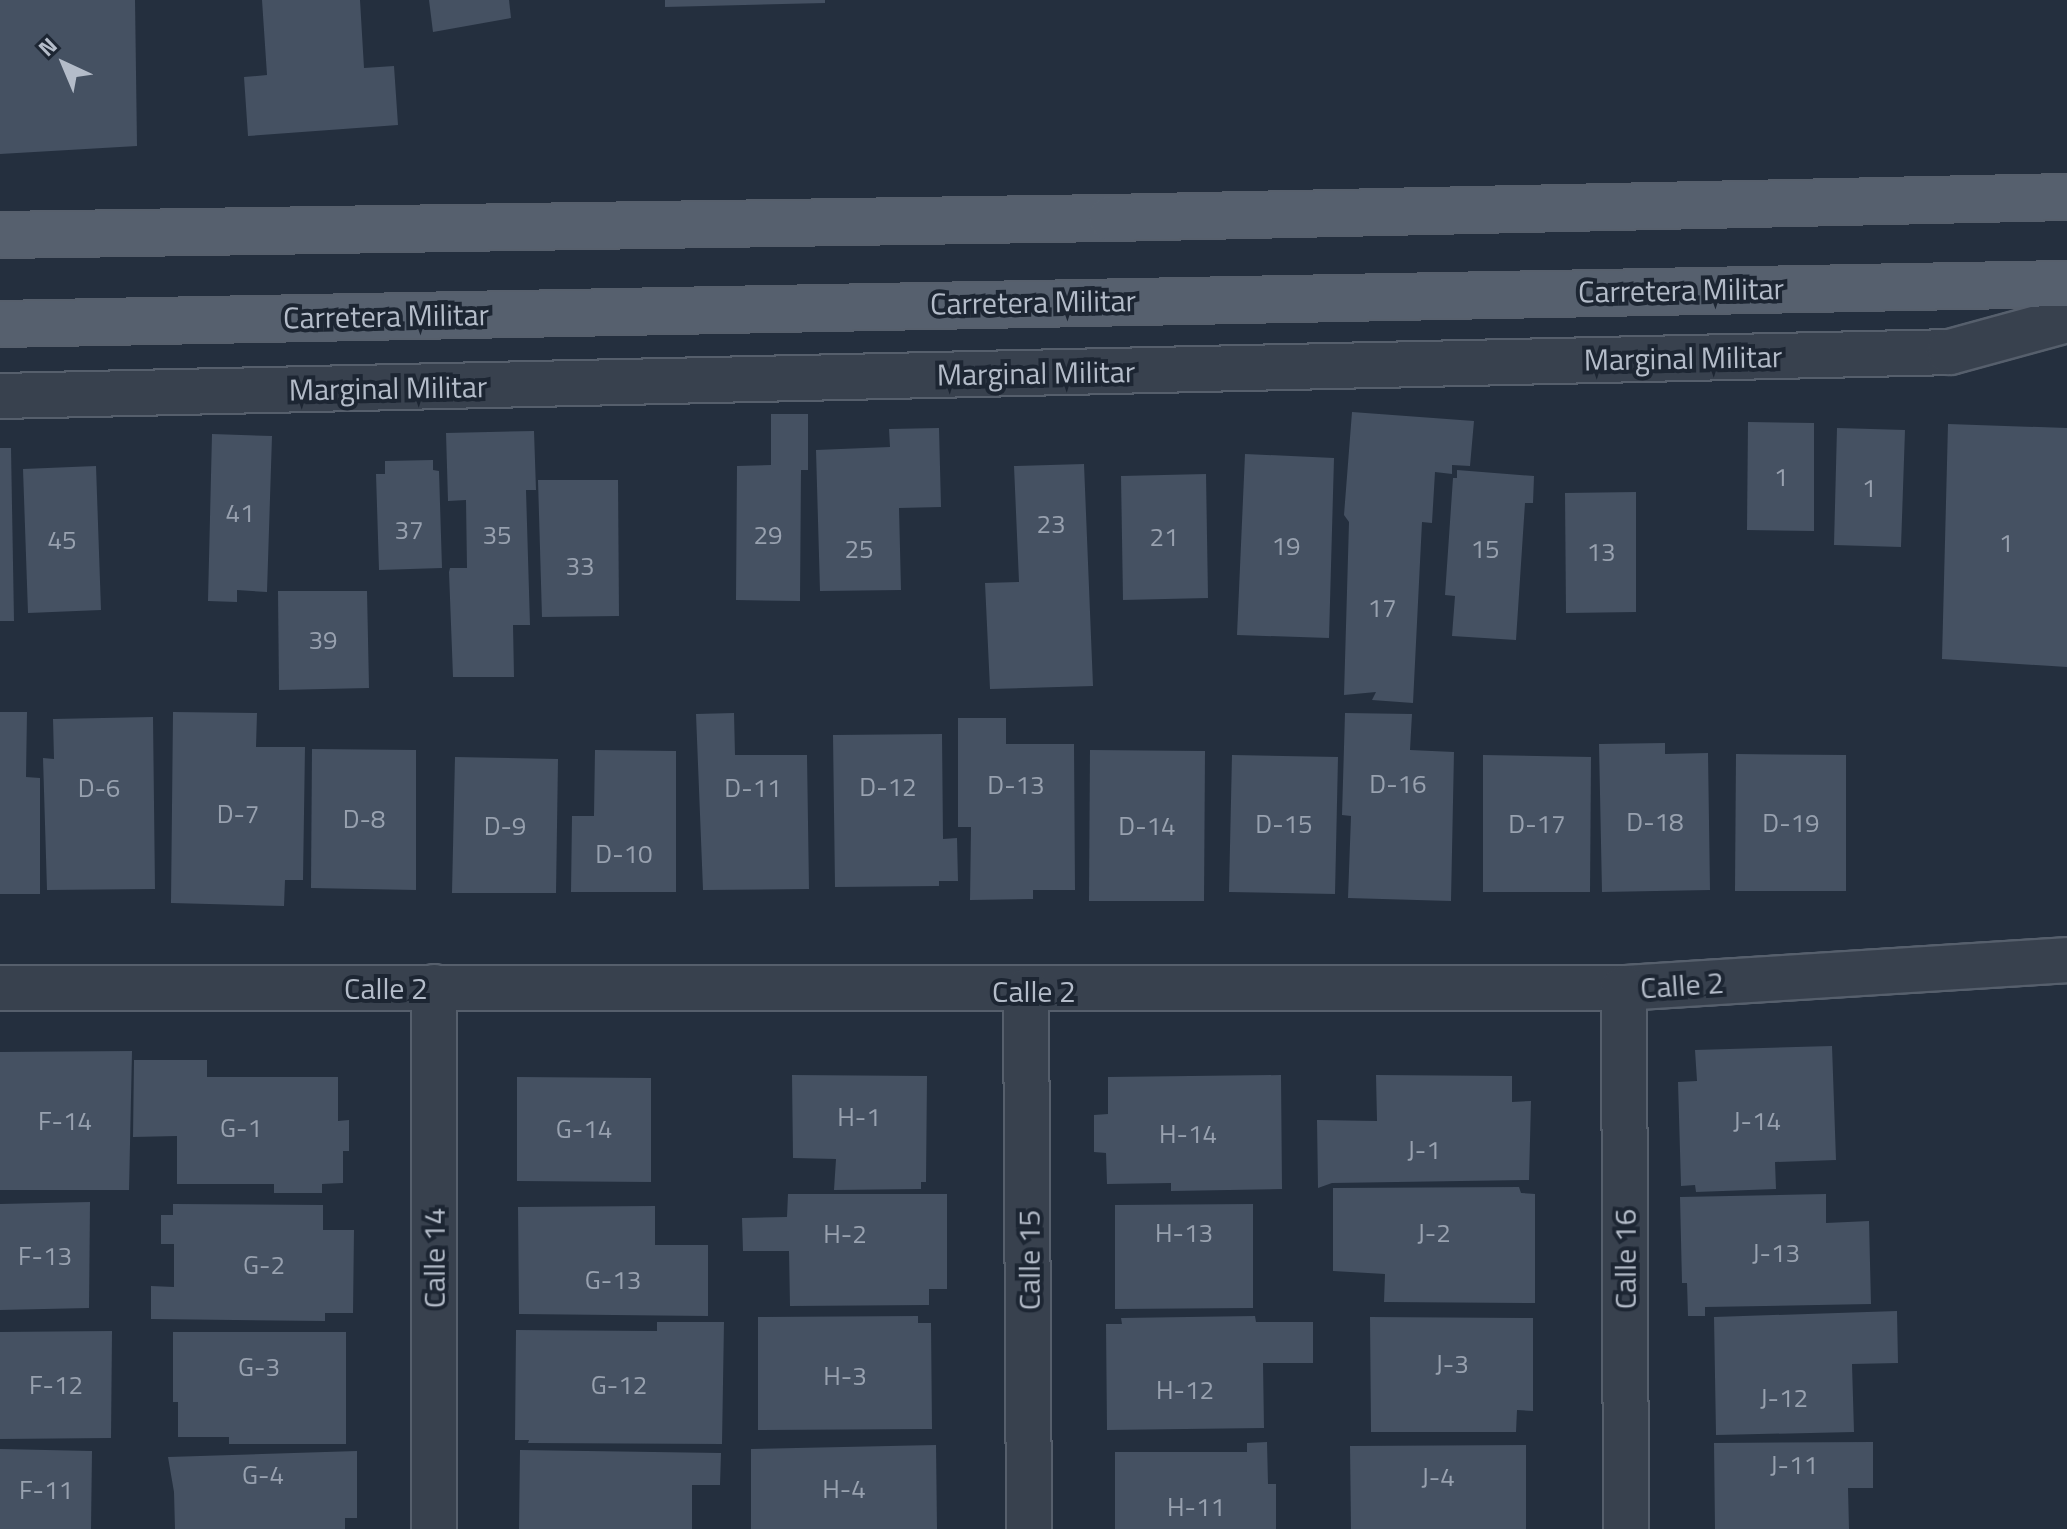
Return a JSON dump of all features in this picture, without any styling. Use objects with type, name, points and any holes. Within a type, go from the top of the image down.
[{"type":"main road","points":[[0,235],[1111,218],[2067,197]]},
{"type":"main road","name":"Carretera Militar","points":[[0,324],[2067,284]]},
{"type":"street","name":"Marginal Militar","points":[[0,396],[1950,352],[2067,320]]},
{"type":"street","name":"Calle 2","points":[[0,988],[1026,991],[1624,988],[2067,960]]},
{"type":"street","name":"Calle 14","points":[[434,987],[434,1529]]},
{"type":"street","name":"Calle 16","points":[[1624,988],[1626,1529]]},
{"type":"street","name":"Calle 15","points":[[1026,991],[1029,1529]]},
{"type":"building","points":[[0,0],[135,0],[137,146],[0,154]]},
{"type":"building","points":[[262,0],[360,0],[364,68],[394,66],[398,125],[248,136],[244,77],[267,75]]},
{"type":"building","points":[[429,0],[509,0],[511,18],[433,32]]},
{"type":"building","points":[[665,0],[825,0],[825,3],[665,7]]},
{"type":"building","points":[[1352,412],[1474,421],[1470,466],[1452,465],[1452,474],[1435,472],[1432,523],[1422,522],[1413,703],[1372,700],[1376,692],[1344,695],[1349,522],[1344,515]]},
{"type":"building","points":[[771,414],[808,414],[808,470],[801,470],[800,601],[736,600],[737,466],[771,465]]},
{"type":"building","points":[[1748,422],[1814,423],[1814,531],[1747,530]]},
{"type":"building","points":[[1948,424],[2067,428],[2067,667],[1942,659]]},
{"type":"building","points":[[939,428],[941,507],[899,508],[901,590],[820,591],[816,450],[890,447],[889,429]]},
{"type":"building","points":[[1837,428],[1905,430],[1901,547],[1834,545]]},
{"type":"building","points":[[534,431],[536,490],[526,490],[530,625],[513,625],[514,677],[453,677],[449,572],[450,568],[467,568],[466,500],[448,501],[446,433]]},
{"type":"building","points":[[212,434],[272,436],[267,592],[237,590],[237,602],[208,601]]},
{"type":"building","points":[[0,448],[11,448],[14,621],[0,621]]},
{"type":"building","points":[[1245,454],[1334,458],[1329,638],[1237,635]]},
{"type":"building","points":[[433,460],[433,470],[439,471],[442,568],[379,570],[376,474],[385,474],[385,461]]},
{"type":"building","points":[[1084,464],[1093,686],[990,689],[985,583],[1019,582],[1014,466]]},
{"type":"building","points":[[96,466],[101,610],[28,613],[23,469]]},
{"type":"building","points":[[1457,470],[1534,476],[1533,503],[1525,503],[1516,640],[1452,636],[1455,596],[1445,595],[1453,478],[1457,478]]},
{"type":"building","points":[[1206,474],[1208,598],[1123,600],[1121,476]]},
{"type":"building","points":[[538,480],[618,480],[619,616],[542,617]]},
{"type":"building","points":[[1636,492],[1636,612],[1566,613],[1565,493]]},
{"type":"building","points":[[278,591],[367,591],[369,688],[279,690]]},
{"type":"building","points":[[0,712],[27,712],[26,777],[40,778],[40,894],[0,894]]},
{"type":"building","points":[[173,712],[257,713],[256,747],[305,747],[303,880],[285,880],[284,906],[171,903]]},
{"type":"building","points":[[734,713],[735,755],[807,755],[809,889],[703,890],[696,714]]},
{"type":"building","points":[[1345,713],[1412,714],[1410,750],[1454,752],[1451,901],[1348,898],[1351,816],[1342,815]]},
{"type":"building","points":[[153,717],[155,889],[47,890],[43,758],[54,759],[53,719]]},
{"type":"building","points":[[958,718],[1006,718],[1006,744],[1074,744],[1075,890],[1033,890],[1033,899],[970,900],[971,827],[958,827]]},
{"type":"building","points":[[942,734],[943,839],[957,838],[958,881],[939,881],[939,886],[835,887],[833,735]]},
{"type":"building","points":[[1665,743],[1665,754],[1708,753],[1710,890],[1602,892],[1599,744]]},
{"type":"building","points":[[312,749],[416,750],[416,890],[311,888]]},
{"type":"building","points":[[595,750],[676,751],[676,892],[571,892],[572,816],[594,816]]},
{"type":"building","points":[[1090,750],[1205,751],[1204,901],[1089,901]]},
{"type":"building","points":[[1736,754],[1846,755],[1846,891],[1735,891]]},
{"type":"building","points":[[1232,755],[1338,757],[1335,894],[1229,892]]},
{"type":"building","points":[[1483,755],[1591,757],[1590,892],[1483,892]]},
{"type":"building","points":[[455,757],[558,759],[556,893],[452,893]]},
{"type":"building","points":[[1832,1046],[1836,1160],[1775,1162],[1776,1189],[1696,1192],[1695,1185],[1681,1186],[1678,1082],[1697,1081],[1695,1050]]},
{"type":"building","points":[[132,1051],[129,1190],[0,1190],[0,1052]]},
{"type":"building","points":[[134,1060],[207,1060],[207,1077],[338,1077],[338,1121],[349,1120],[349,1151],[343,1151],[343,1183],[322,1184],[322,1193],[274,1193],[274,1184],[177,1184],[177,1136],[133,1137]]},
{"type":"building","points":[[792,1075],[927,1076],[926,1182],[921,1182],[921,1189],[834,1190],[836,1159],[793,1158]]},
{"type":"building","points":[[1281,1075],[1282,1189],[1171,1191],[1171,1183],[1107,1184],[1106,1153],[1094,1152],[1094,1115],[1108,1114],[1108,1077]]},
{"type":"building","points":[[1376,1075],[1512,1076],[1512,1102],[1531,1101],[1529,1180],[1332,1183],[1318,1188],[1317,1120],[1377,1121]]},
{"type":"building","points":[[517,1077],[651,1078],[651,1182],[517,1181]]},
{"type":"building","points":[[1519,1187],[1521,1193],[1535,1194],[1535,1303],[1384,1302],[1385,1274],[1333,1271],[1333,1188]]},
{"type":"building","points":[[788,1194],[947,1194],[947,1289],[929,1289],[929,1305],[790,1306],[789,1251],[743,1251],[742,1218],[787,1217]]},
{"type":"building","points":[[1826,1194],[1826,1223],[1869,1221],[1871,1304],[1705,1307],[1705,1316],[1688,1316],[1687,1283],[1682,1283],[1680,1197]]},
{"type":"building","points":[[90,1202],[89,1308],[0,1310],[0,1204]]},
{"type":"building","points":[[173,1204],[323,1205],[323,1230],[354,1230],[353,1313],[325,1313],[325,1321],[151,1319],[151,1286],[174,1287],[174,1244],[161,1244],[161,1215],[173,1215]]},
{"type":"building","points":[[1253,1204],[1253,1308],[1115,1309],[1115,1205]]},
{"type":"building","points":[[655,1206],[655,1245],[708,1245],[708,1316],[519,1314],[518,1207]]},
{"type":"building","points":[[1897,1311],[1898,1363],[1852,1364],[1854,1432],[1716,1435],[1714,1317]]},
{"type":"building","points":[[918,1316],[918,1323],[931,1323],[932,1429],[758,1430],[758,1317]]},
{"type":"building","points":[[1255,1316],[1256,1322],[1313,1322],[1313,1363],[1263,1363],[1264,1428],[1107,1430],[1106,1324],[1122,1324],[1121,1318]]},
{"type":"building","points":[[1370,1317],[1533,1318],[1533,1411],[1517,1410],[1516,1432],[1371,1432]]},
{"type":"building","points":[[657,1322],[724,1322],[722,1444],[528,1443],[529,1440],[515,1440],[516,1330],[657,1331]]},
{"type":"building","points":[[112,1331],[111,1438],[0,1439],[0,1332]]},
{"type":"building","points":[[173,1332],[346,1332],[346,1444],[229,1444],[229,1437],[178,1437],[178,1402],[173,1402]]},
{"type":"building","points":[[1267,1442],[1268,1484],[1276,1484],[1276,1529],[1115,1529],[1115,1452],[1247,1452],[1247,1443]]},
{"type":"building","points":[[1873,1442],[1873,1488],[1848,1488],[1849,1529],[1715,1529],[1714,1443]]},
{"type":"building","points":[[936,1445],[937,1529],[751,1529],[751,1449]]},
{"type":"building","points":[[1526,1445],[1526,1529],[1351,1529],[1350,1446]]},
{"type":"building","points":[[0,1449],[92,1451],[91,1529],[0,1529]]},
{"type":"building","points":[[520,1450],[721,1453],[720,1485],[692,1485],[692,1529],[519,1529]]},
{"type":"building","points":[[357,1451],[357,1518],[345,1518],[345,1529],[175,1529],[174,1492],[168,1457]]}]
